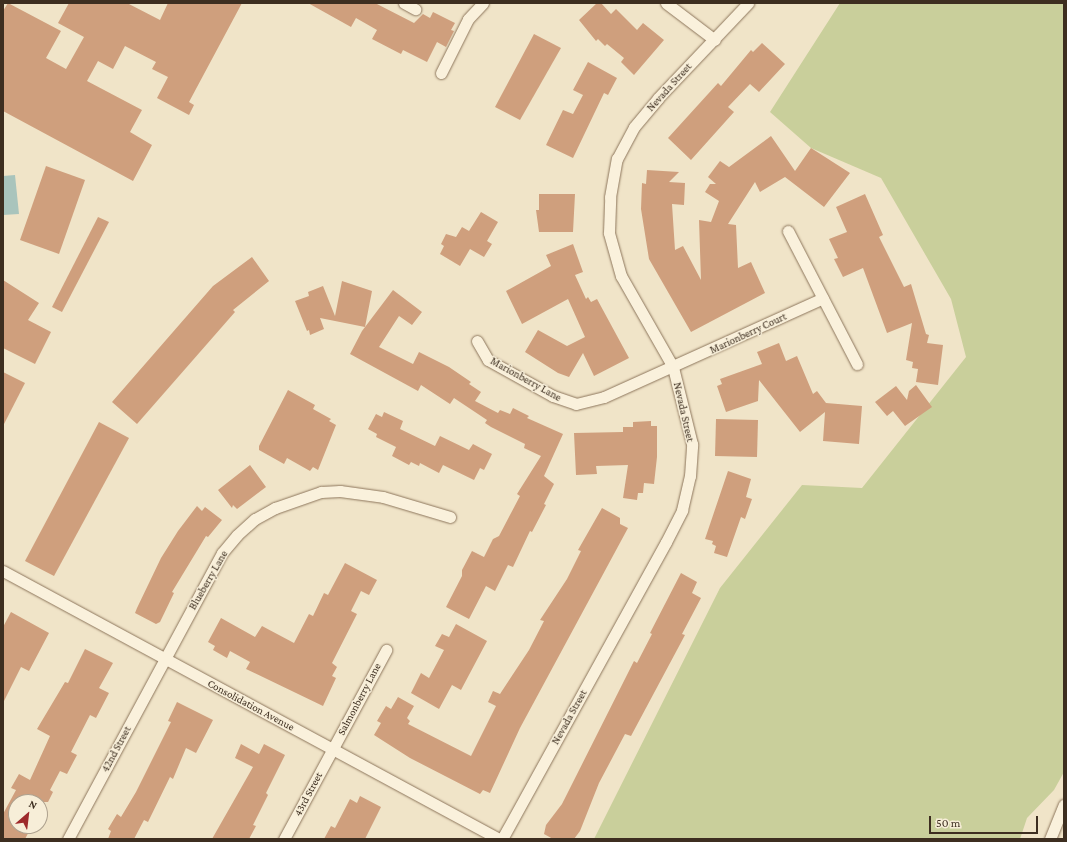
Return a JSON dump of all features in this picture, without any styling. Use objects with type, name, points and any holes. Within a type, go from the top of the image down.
[{"type":"street","points":[[404,3],[414,9]]},
{"type":"street","points":[[666,3],[715,40]]},
{"type":"street","name":"Nevada Street","points":[[502,839],[682,510],[690,476],[692,444],[673,367],[621,276],[609,233],[610,197],[617,159],[634,127],[678,75],[715,40],[748,3]]},
{"type":"street","points":[[441,72],[468,19],[478,4]]},
{"type":"street","points":[[788,231],[857,364]]},
{"type":"street","name":"Marionberry Court","points":[[673,367],[823,298]]},
{"type":"street","name":"Marionberry Lane","points":[[477,341],[488,360],[553,396],[576,404],[604,397],[673,367]]},
{"type":"street","name":"Blueberry Lane","points":[[165,658],[222,553],[237,535],[255,520],[275,508],[321,492],[360,492],[450,517]]},
{"type":"street","name":"Consolidation Avenue","points":[[3,571],[499,839]]},
{"type":"street","name":"Salmonberry Lane","points":[[332,749],[386,650]]},
{"type":"street","name":"42nd Street","points":[[68,839],[165,658]]},
{"type":"street","name":"43rd Street","points":[[284,839],[332,749]]},
{"type":"street","points":[[1050,839],[1064,805]]},
{"type":"green space","points":[[840,3],[1064,3],[1064,772],[1054,790],[1027,818],[1020,839],[594,839],[720,588],[802,485],[862,488],[966,357],[951,299],[881,178],[811,148],[770,112]]},
{"type":"water","points":[[15,175],[19,214],[3,215],[3,176]]},
{"type":"building","points":[[8,3],[61,31],[46,58],[66,69],[84,37],[58,23],[69,3],[127,3],[160,20],[168,3],[242,3],[189,102],[194,105],[189,115],[157,98],[168,77],[152,69],[156,62],[125,46],[113,69],[98,61],[87,81],[142,110],[130,132],[152,145],[133,181],[3,111],[3,11]]},
{"type":"building","points":[[308,3],[375,3],[414,23],[423,14],[430,18],[433,12],[455,23],[451,30],[454,31],[446,47],[437,42],[427,62],[403,50],[401,54],[372,39],[377,30],[356,18],[351,27]]},
{"type":"building","points":[[597,3],[601,3],[611,14],[616,9],[637,30],[643,23],[664,40],[634,75],[621,62],[624,58],[607,44],[605,46],[598,39],[596,41],[579,20]]},
{"type":"building","points":[[534,34],[561,48],[520,120],[495,107]]},
{"type":"building","points":[[762,43],[785,64],[759,92],[750,84],[728,107],[734,112],[691,160],[668,138],[718,83],[721,86],[751,50],[753,52]]},
{"type":"building","points":[[588,62],[617,78],[608,95],[604,93],[573,158],[546,145],[563,110],[573,114],[583,95],[573,90]]},
{"type":"building","points":[[771,136],[795,171],[811,148],[850,173],[824,207],[785,177],[760,192],[755,182],[728,224],[736,225],[738,268],[751,262],[765,293],[691,332],[649,259],[641,209],[642,183],[646,184],[647,170],[679,172],[669,182],[685,183],[684,205],[672,204],[675,250],[683,246],[701,280],[699,220],[711,222],[719,201],[705,192],[710,184],[716,184],[708,177],[720,161],[729,167]]},
{"type":"building","points":[[46,166],[85,180],[59,254],[20,240]]},
{"type":"building","points":[[539,194],[575,194],[573,232],[539,232],[536,210],[539,210]]},
{"type":"building","points":[[865,194],[883,235],[879,237],[904,287],[911,284],[926,334],[929,335],[927,343],[943,345],[938,385],[916,382],[918,369],[912,368],[913,362],[906,360],[912,323],[887,333],[863,268],[843,277],[834,259],[838,258],[829,239],[847,232],[836,207]]},
{"type":"building","points":[[481,212],[498,222],[487,241],[492,244],[484,257],[470,249],[460,266],[440,254],[444,246],[441,244],[446,234],[456,237],[462,227],[469,231]]},
{"type":"building","points":[[98,217],[109,222],[62,312],[52,307]]},
{"type":"building","points":[[573,244],[583,272],[575,275],[586,299],[588,297],[591,302],[597,299],[629,358],[594,376],[583,353],[569,377],[558,373],[525,352],[538,330],[567,346],[585,337],[568,299],[522,324],[506,291],[551,266],[546,255]]},
{"type":"building","points":[[252,257],[269,281],[233,310],[235,312],[137,424],[112,402],[213,286]]},
{"type":"building","points":[[3,280],[39,303],[28,320],[51,332],[35,364],[3,348]]},
{"type":"building","points":[[342,281],[372,291],[365,327],[320,318],[324,329],[310,335],[295,301],[309,296],[308,292],[323,286],[335,316]]},
{"type":"building","points":[[393,290],[422,312],[412,325],[399,316],[379,347],[413,364],[419,352],[449,367],[471,382],[469,384],[481,392],[475,401],[498,413],[500,410],[510,414],[513,408],[529,416],[527,418],[563,434],[544,476],[554,484],[544,504],[546,505],[532,532],[530,531],[513,567],[508,565],[495,591],[486,586],[469,619],[446,607],[462,576],[462,570],[472,551],[484,557],[493,539],[499,536],[520,496],[517,494],[541,456],[524,448],[525,444],[485,423],[487,420],[454,398],[450,404],[421,385],[418,391],[350,354],[362,331]]},
{"type":"building","points":[[779,343],[786,361],[797,356],[813,394],[817,391],[826,403],[862,406],[859,444],[823,441],[825,412],[800,432],[759,380],[758,401],[726,412],[717,386],[722,384],[720,379],[762,364],[757,352]]},
{"type":"building","points":[[3,372],[25,383],[3,426]]},
{"type":"building","points":[[916,385],[932,407],[905,426],[893,411],[887,416],[875,402],[896,386],[907,400],[909,391]]},
{"type":"building","points":[[288,390],[315,405],[313,409],[331,419],[329,421],[336,425],[318,470],[313,467],[310,471],[287,458],[284,464],[259,450],[259,446]]},
{"type":"building","points":[[384,412],[403,421],[400,429],[435,446],[440,436],[469,450],[473,444],[492,454],[484,470],[480,468],[474,480],[443,465],[439,473],[420,463],[419,466],[411,462],[409,465],[392,456],[396,447],[376,437],[377,434],[368,429],[376,414],[382,417]]},
{"type":"building","points":[[716,419],[758,420],[757,457],[715,456]]},
{"type":"building","points":[[651,421],[651,426],[657,426],[657,457],[654,484],[644,483],[643,493],[638,493],[637,500],[623,498],[628,465],[596,466],[597,474],[576,475],[574,433],[623,432],[623,427],[633,427],[633,422]]},
{"type":"building","points":[[99,422],[129,438],[54,576],[25,561]]},
{"type":"building","points":[[250,465],[266,487],[237,509],[233,505],[232,508],[218,490]]},
{"type":"building","points":[[728,471],[751,479],[746,497],[752,499],[745,519],[741,517],[727,557],[714,553],[716,546],[712,544],[713,541],[705,539]]},
{"type":"building","points":[[197,506],[202,511],[205,507],[222,520],[208,537],[206,536],[172,592],[174,593],[160,622],[156,624],[135,613],[161,558],[178,531]]},
{"type":"building","points":[[602,508],[620,518],[620,524],[628,528],[520,728],[490,793],[483,790],[480,794],[410,758],[374,735],[381,723],[377,721],[386,706],[391,709],[398,697],[414,706],[407,718],[410,721],[408,724],[471,756],[496,706],[488,702],[493,691],[500,694],[529,650],[544,621],[540,620],[567,579],[581,551],[578,550]]},
{"type":"building","points":[[345,563],[377,580],[369,595],[361,591],[351,611],[357,614],[332,663],[337,667],[332,676],[336,678],[323,706],[246,669],[250,662],[230,651],[227,658],[213,650],[215,646],[208,642],[221,618],[255,637],[262,626],[294,643],[309,614],[313,616],[324,593],[328,595]]},
{"type":"building","points":[[681,573],[697,582],[692,593],[701,598],[682,634],[685,635],[631,736],[625,734],[599,783],[580,831],[574,839],[553,839],[544,834],[546,825],[562,804],[634,661],[637,663],[652,634],[650,633]]},
{"type":"building","points":[[11,612],[49,633],[29,671],[21,667],[3,703],[3,627]]},
{"type":"building","points":[[456,624],[487,641],[461,690],[452,685],[439,709],[411,693],[421,673],[429,678],[444,650],[435,646],[442,634],[449,637]]},
{"type":"building","points":[[85,649],[113,663],[99,688],[109,693],[96,718],[90,715],[71,752],[77,755],[67,774],[60,771],[50,790],[53,792],[48,802],[48,794],[14,794],[16,790],[11,788],[19,774],[30,780],[50,736],[37,729],[65,682],[68,683]]},
{"type":"building","points":[[177,702],[213,720],[196,753],[186,748],[173,779],[170,777],[148,822],[144,820],[134,839],[108,839],[111,831],[108,829],[117,814],[121,817],[136,792],[171,722],[168,721]]},
{"type":"building","points":[[241,744],[259,754],[264,744],[285,755],[266,793],[268,795],[253,825],[256,826],[249,839],[212,839],[253,767],[235,758]]},
{"type":"building","points":[[360,796],[381,807],[365,839],[324,839],[331,826],[335,828],[350,799],[357,803]]},
{"type":"building","points":[[8,805],[8,834],[28,834],[25,839],[3,839],[3,814]]}]
